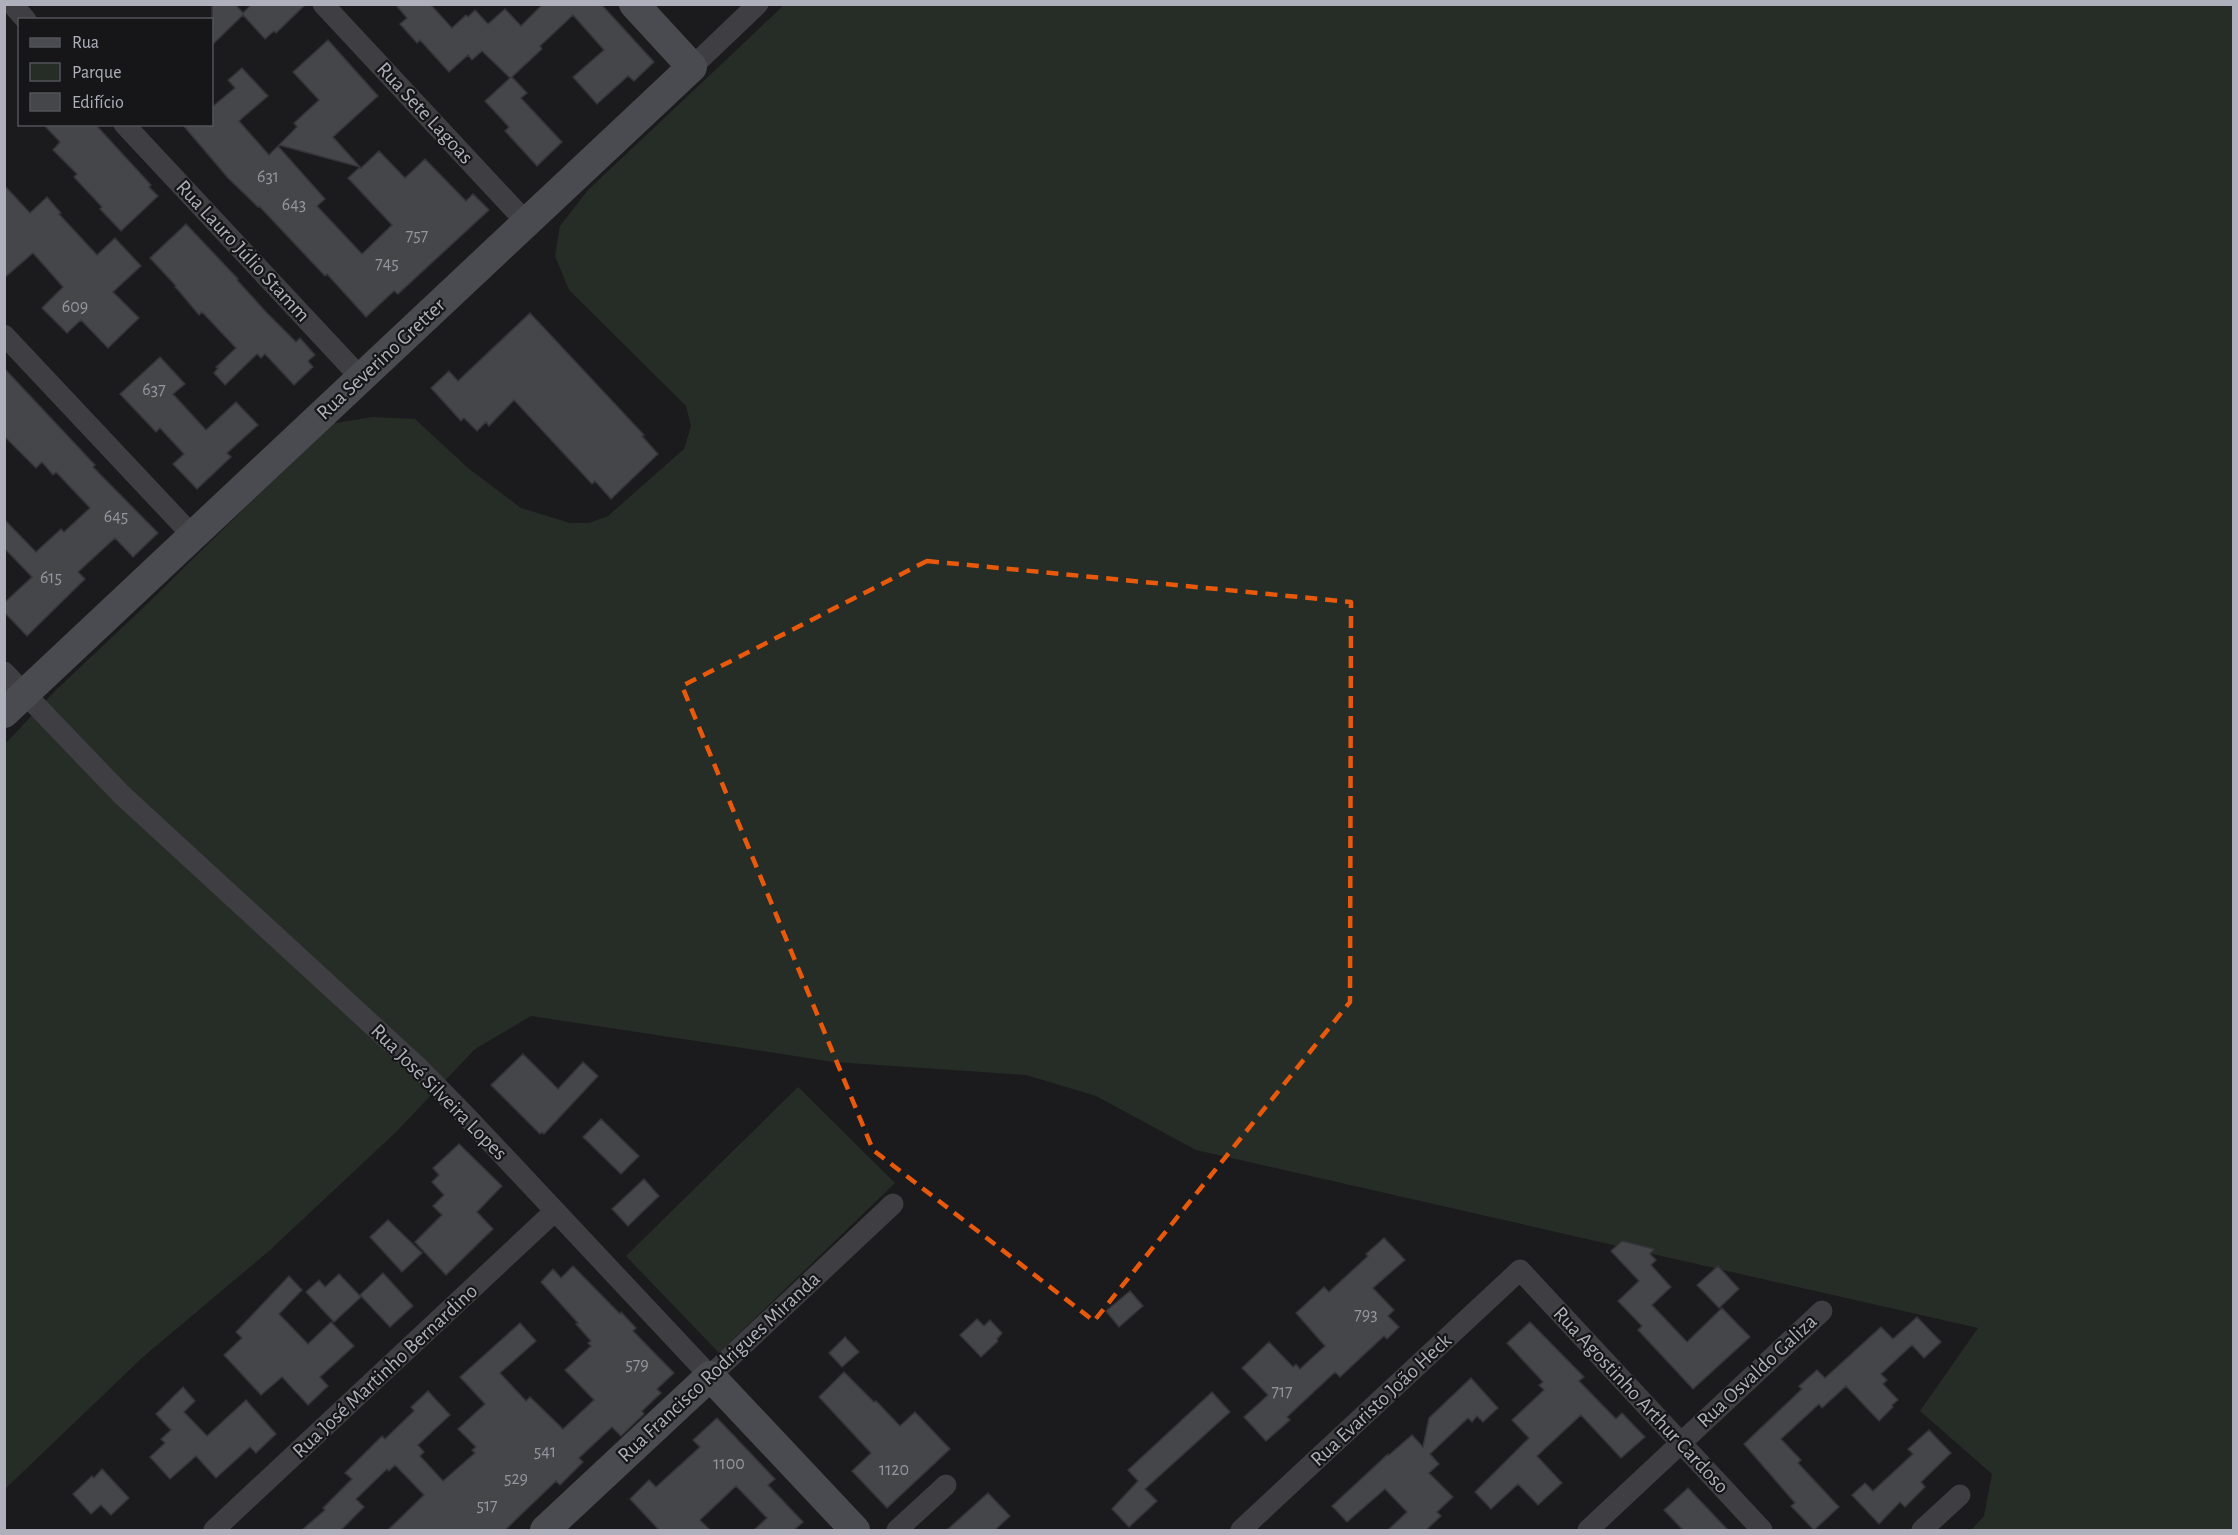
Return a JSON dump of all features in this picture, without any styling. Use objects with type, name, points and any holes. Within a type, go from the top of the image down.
[{"type":"street","points":[[12,4],[24,18]]},
{"type":"street","name":"Rua Sete Lagoas","points":[[323,4],[526,222]]},
{"type":"street","points":[[634,4],[692,67]]},
{"type":"street","name":"Rua Severino Gretter","points":[[15,703],[758,4]]},
{"type":"street","name":"Rua Lauro Júlio Stamm","points":[[126,126],[361,378]]},
{"type":"street","points":[[4,335],[193,536]]},
{"type":"street","name":"Rua José Silveira Lopes","points":[[4,672],[15,703],[122,795],[420,1069],[855,1530]]},
{"type":"street","name":"Rua Francisco Rodrigues Miranda","points":[[545,1530],[893,1204]]},
{"type":"street","name":"Rua José Martinho Bernardino","points":[[214,1530],[555,1211]]},
{"type":"street","name":"Rua Agostinho Arthur Cardoso","points":[[1520,1270],[1762,1530]]},
{"type":"street","name":"Rua Evaristo João Heck","points":[[1241,1530],[1520,1270]]},
{"type":"street","name":"Rua Osvaldo Galiza","points":[[1588,1530],[1822,1311]]},
{"type":"street","points":[[897,1530],[946,1485]]},
{"type":"street","points":[[1922,1530],[1960,1495]]},
{"type":"highlighted area","points":[[927,561],[1351,602],[1350,1002],[1094,1321],[873,1150],[682,686]]},
{"type":"green space","points":[[784,5],[2233,5],[2233,1530],[1971,1530],[1984,1516],[1992,1474],[1920,1411],[1978,1328],[1196,1150],[1096,1096],[1026,1075],[834,1062],[531,1016],[475,1049],[396,1132],[269,1251],[143,1357],[5,1489],[5,744],[56,690],[330,424],[372,417],[415,419],[468,468],[521,508],[570,523],[589,523],[608,516],[684,449],[691,426],[686,406],[569,290],[555,256],[560,226],[588,190]]},
{"type":"green space","points":[[798,1087],[895,1183],[719,1353],[626,1256]]},
{"type":"building","points":[[212,4],[235,4],[243,13],[252,4],[306,4],[276,33],[274,31],[265,39],[243,15],[213,44]]},
{"type":"building","points":[[395,4],[430,4],[452,28],[475,10],[488,24],[505,9],[521,26],[543,4],[601,4],[654,62],[634,81],[628,76],[597,104],[573,77],[604,50],[573,15],[512,77],[527,93],[521,98],[562,142],[537,166],[505,131],[509,127],[485,101],[510,78],[482,51],[472,60],[468,55],[449,72],[420,40],[417,43],[400,24],[407,18]]},
{"type":"building","points":[[328,40],[378,96],[333,137],[361,168],[379,151],[405,178],[425,159],[466,201],[473,194],[489,210],[398,294],[394,291],[366,317],[327,274],[325,276],[259,206],[228,178],[184,126],[213,126],[213,106],[235,88],[228,80],[242,68],[268,96],[239,121],[269,155],[278,146],[325,199],[317,206],[362,254],[392,225],[348,178],[360,167],[279,145],[297,127],[294,123],[319,100],[293,72]]},
{"type":"building","points":[[45,126],[97,126],[151,185],[149,187],[158,196],[121,231],[74,177],[77,174],[53,150],[60,142]]},
{"type":"building","points":[[4,185],[30,213],[47,197],[61,213],[59,214],[97,255],[115,238],[141,266],[113,292],[139,318],[108,348],[81,320],[67,333],[42,308],[63,287],[33,253],[4,278]]},
{"type":"building","points":[[186,224],[266,312],[296,342],[300,338],[315,355],[308,361],[313,367],[294,385],[265,354],[261,358],[257,354],[225,385],[214,373],[218,368],[216,367],[236,348],[202,312],[199,315],[150,258]]},
{"type":"building","points":[[530,313],[644,435],[642,436],[658,454],[611,499],[595,481],[592,484],[514,400],[489,426],[486,422],[477,431],[464,418],[461,421],[431,388],[449,371],[458,381]]},
{"type":"building","points":[[160,357],[185,384],[173,394],[206,430],[236,402],[258,425],[227,453],[231,457],[197,489],[173,464],[184,454],[160,428],[156,432],[120,394]]},
{"type":"building","points":[[4,368],[95,465],[93,467],[158,533],[133,557],[115,538],[78,572],[85,579],[27,636],[4,612],[4,603],[32,577],[4,548],[4,519],[36,552],[61,529],[64,532],[90,508],[56,472],[53,475],[42,462],[36,468],[4,436]]},
{"type":"building","points":[[523,1054],[558,1089],[583,1062],[598,1076],[544,1134],[542,1132],[540,1134],[491,1085]]},
{"type":"building","points":[[601,1119],[639,1156],[621,1174],[583,1137]]},
{"type":"building","points":[[459,1144],[502,1186],[477,1212],[493,1229],[446,1275],[415,1242],[442,1215],[433,1206],[444,1195],[432,1182],[439,1175],[433,1168]]},
{"type":"building","points":[[644,1179],[659,1196],[628,1226],[612,1209]]},
{"type":"building","points":[[388,1220],[422,1253],[402,1272],[370,1237]]},
{"type":"building","points":[[1384,1238],[1405,1260],[1373,1288],[1394,1310],[1388,1316],[1399,1327],[1387,1339],[1384,1336],[1340,1377],[1335,1372],[1287,1417],[1290,1420],[1266,1441],[1244,1417],[1268,1395],[1242,1368],[1269,1342],[1293,1367],[1296,1364],[1300,1369],[1325,1346],[1296,1313],[1324,1287],[1329,1292]]},
{"type":"building","points":[[1622,1241],[1654,1249],[1650,1254],[1656,1260],[1651,1265],[1671,1287],[1652,1305],[1687,1342],[1722,1308],[1750,1337],[1693,1389],[1638,1330],[1642,1326],[1618,1301],[1639,1281],[1611,1251]]},
{"type":"building","points":[[573,1266],[620,1314],[621,1312],[636,1328],[633,1331],[674,1373],[657,1389],[661,1393],[642,1411],[644,1414],[621,1436],[612,1427],[579,1458],[583,1462],[560,1485],[556,1481],[505,1530],[388,1530],[424,1495],[395,1465],[389,1471],[387,1469],[356,1499],[364,1507],[341,1530],[302,1530],[325,1510],[323,1508],[352,1479],[345,1473],[382,1436],[385,1439],[414,1411],[411,1407],[428,1391],[450,1415],[418,1445],[424,1452],[420,1456],[443,1481],[475,1453],[472,1450],[476,1447],[458,1429],[485,1404],[460,1377],[520,1323],[536,1341],[500,1373],[526,1401],[530,1397],[563,1429],[594,1400],[565,1370],[591,1346],[588,1343],[591,1341],[541,1282],[553,1269],[561,1278]]},
{"type":"building","points":[[1718,1266],[1739,1289],[1719,1308],[1697,1285]]},
{"type":"building","points":[[383,1273],[413,1306],[390,1327],[360,1295]]},
{"type":"building","points":[[339,1274],[361,1297],[334,1322],[306,1292],[319,1280],[325,1287]]},
{"type":"building","points":[[289,1276],[302,1290],[279,1314],[308,1344],[331,1322],[354,1346],[320,1377],[328,1386],[308,1405],[282,1377],[261,1395],[224,1355],[242,1338],[236,1332]]},
{"type":"building","points":[[1130,1291],[1143,1306],[1119,1327],[1106,1311]]},
{"type":"building","points":[[1917,1317],[1941,1342],[1924,1358],[1912,1345],[1881,1374],[1887,1380],[1883,1384],[1898,1400],[1879,1421],[1846,1386],[1822,1408],[1819,1404],[1781,1439],[1801,1460],[1798,1463],[1839,1507],[1814,1530],[1791,1506],[1795,1503],[1744,1444],[1802,1389],[1799,1386],[1817,1370],[1825,1378],[1881,1327],[1893,1339]]},
{"type":"building","points":[[977,1319],[984,1326],[990,1320],[1002,1333],[998,1341],[981,1357],[960,1335]]},
{"type":"building","points":[[1530,1322],[1584,1377],[1579,1381],[1616,1419],[1622,1413],[1645,1437],[1621,1458],[1581,1415],[1537,1456],[1562,1483],[1538,1505],[1518,1484],[1491,1509],[1475,1492],[1529,1438],[1512,1420],[1544,1390],[1539,1385],[1543,1382],[1507,1343]]},
{"type":"building","points":[[845,1337],[859,1352],[842,1367],[829,1353]]},
{"type":"building","points":[[844,1372],[900,1426],[915,1412],[950,1449],[887,1508],[852,1471],[871,1453],[819,1397]]},
{"type":"building","points":[[1471,1378],[1498,1408],[1483,1422],[1477,1416],[1472,1422],[1468,1418],[1430,1454],[1439,1464],[1429,1473],[1453,1497],[1437,1512],[1441,1516],[1426,1530],[1388,1530],[1407,1512],[1385,1489],[1347,1522],[1332,1506],[1412,1435],[1423,1447],[1429,1418]]},
{"type":"building","points":[[183,1387],[195,1401],[184,1412],[207,1436],[246,1400],[276,1434],[256,1453],[250,1447],[216,1478],[196,1456],[170,1479],[150,1457],[165,1443],[161,1439],[171,1430],[156,1414]]},
{"type":"building","points":[[1212,1392],[1230,1412],[1145,1489],[1157,1501],[1129,1527],[1112,1509],[1138,1481],[1128,1470]]},
{"type":"building","points":[[717,1418],[775,1479],[768,1485],[803,1522],[794,1530],[754,1530],[767,1518],[736,1486],[700,1520],[710,1530],[659,1530],[630,1499],[649,1480],[656,1487],[700,1447],[693,1440]]},
{"type":"building","points":[[1929,1430],[1951,1453],[1921,1482],[1925,1487],[1905,1507],[1900,1502],[1879,1524],[1852,1495],[1865,1483],[1873,1491],[1913,1454],[1908,1449]]},
{"type":"building","points":[[102,1469],[129,1498],[111,1515],[101,1505],[91,1514],[73,1494]]},
{"type":"building","points":[[1688,1488],[1728,1530],[1683,1530],[1664,1510]]},
{"type":"building","points":[[988,1493],[1010,1516],[995,1530],[947,1530]]}]
